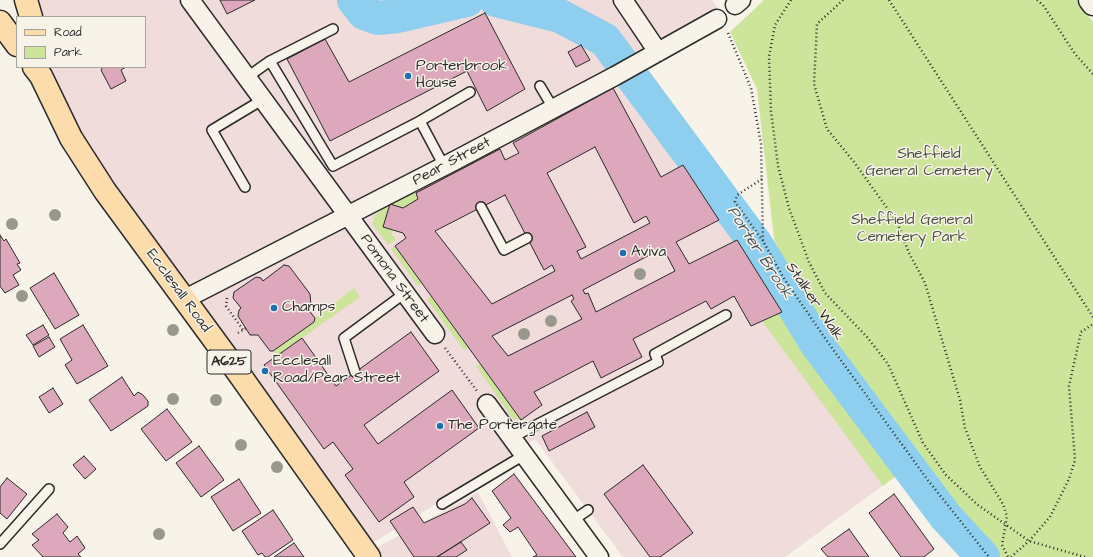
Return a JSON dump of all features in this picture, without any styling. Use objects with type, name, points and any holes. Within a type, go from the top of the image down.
[{"type":"main road","points":[[26,0],[31,16]]},
{"type":"main road","points":[[0,22],[16,44]]},
{"type":"main road","name":"Ecclesall Road","points":[[38,70],[79,150],[105,191],[183,300],[237,371],[369,557]]},
{"type":"street","name":"Pomona Street","points":[[190,0],[435,334]]},
{"type":"street","points":[[622,0],[658,52]]},
{"type":"street","points":[[1090,0],[1093,4]]},
{"type":"street","name":"Pear Street","points":[[183,300],[348,216],[454,165],[553,108],[615,76],[717,19]]},
{"type":"street","points":[[487,404],[598,557]]},
{"type":"lane","points":[[246,78],[270,61],[333,29]]},
{"type":"lane","points":[[270,61],[333,166],[420,122],[470,92]]},
{"type":"lane","points":[[540,86],[553,108]]},
{"type":"lane","points":[[245,187],[212,130],[262,100]]},
{"type":"lane","points":[[420,122],[454,165]]},
{"type":"lane","points":[[482,207],[504,250],[527,238]]},
{"type":"lane","points":[[355,372],[344,338],[404,293]]},
{"type":"lane","points":[[511,438],[658,362],[655,354],[726,315]]},
{"type":"lane","points":[[442,504],[524,455]]},
{"type":"lane","points":[[0,544],[49,489]]},
{"type":"lane","points":[[572,521],[588,510]]},
{"type":"path","points":[[791,0],[775,25],[770,51],[771,111],[778,166],[789,208],[808,262],[825,293],[867,337],[888,364],[923,443],[946,475],[978,505],[1029,541],[1085,557]]},
{"type":"path","points":[[843,0],[817,24],[814,84],[828,129],[854,162],[896,222],[909,253],[925,284],[960,400],[965,428],[980,467],[1003,504],[1007,516],[1002,545],[1008,557]]},
{"type":"path","points":[[889,0],[1093,315]]},
{"type":"path","points":[[1037,0],[1043,5],[1074,54],[1093,74]]},
{"type":"path","name":"Stalker Walk","points":[[717,19],[728,33],[751,88],[761,144],[763,241],[783,277],[827,341],[927,479],[989,557]]},
{"type":"path","points":[[762,179],[737,195],[735,202],[763,241]]},
{"type":"path","points":[[229,292],[226,306],[244,329],[238,333]]},
{"type":"path","points":[[1011,557],[1029,541],[1050,517],[1060,500],[1071,473],[1075,460],[1069,386],[1081,332],[1093,324]]},
{"type":"path","name":"Pomona Street","points":[[435,334],[487,404]]},
{"type":"shaded area","points":[[26,0],[712,0],[719,10],[625,66],[756,243],[782,312],[900,473],[785,557],[623,557],[535,439],[462,488],[366,547],[183,300],[41,68],[146,68],[146,16],[31,16]]},
{"type":"shaded area","points":[[478,492],[512,557],[360,557]]},
{"type":"green space","name":"Sheffield General Cemetery","points":[[764,0],[1076,0],[1093,22],[1093,557],[992,557],[979,544],[791,281],[774,239],[757,89],[730,32]]},
{"type":"green space","points":[[414,191],[418,199],[403,208],[390,204]]},
{"type":"green space","points":[[390,204],[383,227],[393,230],[391,235],[395,237],[395,240],[388,245],[372,224],[375,215],[381,209]]},
{"type":"green space","points":[[395,246],[422,284],[417,285],[391,249]]},
{"type":"green space","points":[[354,288],[360,297],[276,356],[273,351],[314,322],[315,318]]},
{"type":"green space","points":[[431,296],[469,348],[464,350],[427,300]]},
{"type":"green space","points":[[782,312],[900,473],[883,486],[762,321]]},
{"type":"green space","points":[[480,364],[521,420],[513,419],[476,366]]},
{"type":"building","points":[[220,0],[255,0],[227,14]]},
{"type":"building","name":"Porterbrook House","points":[[485,13],[525,89],[487,111],[467,71],[330,141],[287,59],[325,39],[349,82]]},
{"type":"building","points":[[581,45],[590,60],[576,67],[568,52]]},
{"type":"building","points":[[102,68],[124,68],[121,70],[126,81],[111,89],[101,70]]},
{"type":"building","name":"Aviva","points":[[613,88],[661,177],[683,165],[719,220],[676,242],[689,264],[737,240],[782,312],[751,326],[734,296],[711,309],[706,301],[633,339],[642,357],[601,378],[593,361],[534,392],[542,405],[521,420],[395,246],[406,238],[403,233],[383,227],[390,204],[403,208],[418,199],[416,193],[500,149],[505,160],[519,153],[513,143]],"holes":[[[595,147],[634,223],[646,216],[650,223],[581,259],[577,251],[586,247],[547,173]],[[505,195],[544,270],[552,265],[555,271],[492,304],[435,231]],[[663,248],[675,271],[596,312],[588,293],[585,294],[583,290]],[[572,295],[574,299],[571,301],[582,319],[508,356],[492,336]]]},
{"type":"building","points":[[0,235],[4,241],[6,239],[20,263],[17,264],[21,270],[13,275],[19,285],[5,293],[0,286]]},
{"type":"building","name":"Champs","points":[[284,265],[289,266],[310,294],[311,305],[307,308],[315,318],[314,322],[273,351],[270,351],[258,335],[250,335],[238,316],[241,308],[233,298],[234,292],[256,277],[261,278],[263,281]]},
{"type":"building","points":[[54,273],[79,315],[55,329],[30,288]]},
{"type":"building","points":[[43,325],[49,335],[33,345],[26,335]]},
{"type":"building","points":[[83,325],[108,366],[77,384],[65,365],[72,360],[60,339]]},
{"type":"building","name":"The Portergate","points":[[411,332],[439,371],[364,425],[378,444],[452,390],[479,428],[404,482],[414,497],[379,522],[345,475],[353,469],[333,442],[324,449],[264,365],[302,338],[336,386]]},
{"type":"building","points":[[49,337],[55,347],[39,357],[33,346]]},
{"type":"building","points":[[122,377],[134,396],[138,392],[143,395],[148,401],[148,406],[111,431],[89,400]]},
{"type":"building","points":[[53,388],[63,404],[49,413],[39,397]]},
{"type":"building","points":[[167,409],[192,442],[166,461],[141,429]]},
{"type":"building","points":[[587,412],[595,427],[549,451],[542,436]]},
{"type":"building","points":[[199,446],[224,480],[201,497],[176,463]]},
{"type":"building","points":[[84,456],[96,469],[85,479],[73,465]]},
{"type":"building","points":[[643,465],[693,533],[660,557],[650,557],[604,494]]},
{"type":"building","points":[[514,474],[576,557],[533,557],[537,555],[518,527],[510,532],[503,525],[511,518],[492,491]]},
{"type":"building","points":[[7,478],[27,494],[7,519],[0,513],[0,487]]},
{"type":"building","points":[[239,479],[261,513],[233,531],[211,497]]},
{"type":"building","points":[[894,494],[934,549],[924,557],[901,557],[869,513]]},
{"type":"building","points":[[472,498],[490,523],[437,557],[414,557],[390,521],[413,507],[424,523],[465,504]]},
{"type":"building","points":[[273,510],[293,540],[268,557],[265,557],[262,553],[258,555],[242,531]]},
{"type":"building","points":[[57,514],[68,527],[63,533],[70,542],[77,536],[85,548],[78,554],[81,557],[43,557],[32,545],[39,540],[32,534]]},
{"type":"building","points":[[849,529],[869,557],[828,557],[821,549]]},
{"type":"building","points":[[461,542],[467,550],[456,557],[437,557]]},
{"type":"building","points":[[294,543],[304,557],[274,557]]},
{"type":"waterway","name":"Porter Brook","points":[[354,0],[364,13],[378,18],[398,16],[467,0]]},
{"type":"waterway","name":"Porter Brook","points":[[496,0],[560,16],[605,40],[756,244],[816,343],[946,517],[983,557]]},
{"type":"place","name":"Porterbrook House","points":[[408,76]]},
{"type":"place","name":"Aviva","points":[[623,253]]},
{"type":"place","name":"Champs","points":[[274,308]]},
{"type":"place","name":"Ecclesall Road/Pear Street","points":[[265,371]]},
{"type":"place","name":"The Portergate","points":[[440,426]]},
{"type":"park label","name":"Sheffield General Cemetery Park","points":[[912,230]]}]
